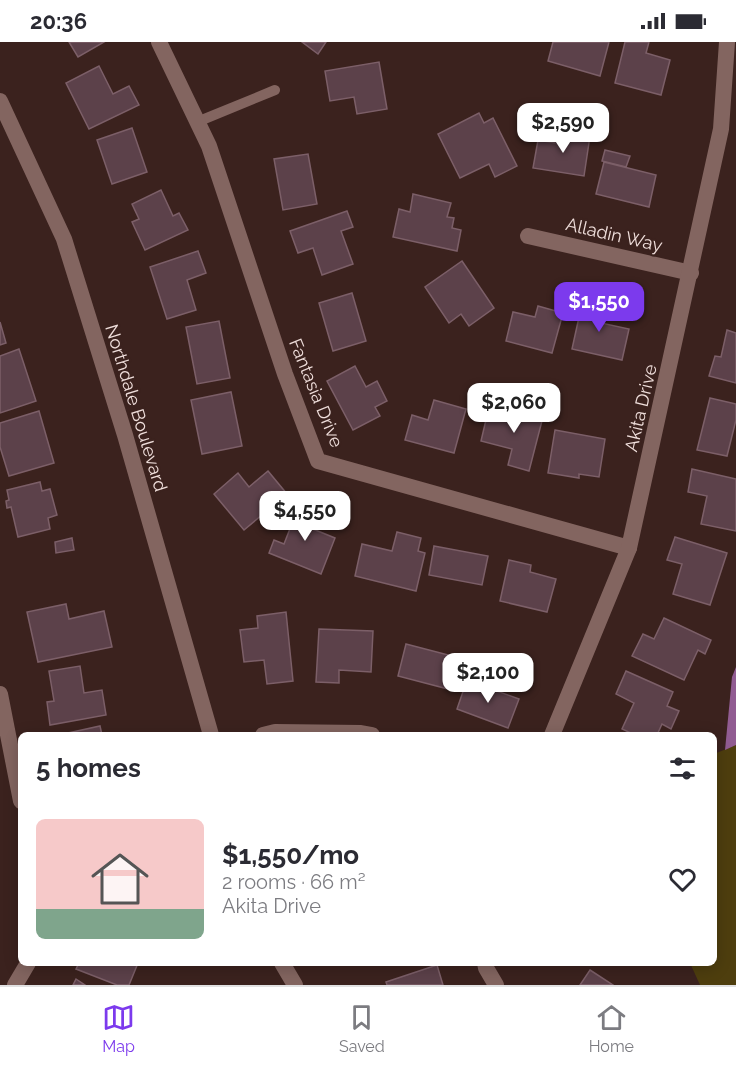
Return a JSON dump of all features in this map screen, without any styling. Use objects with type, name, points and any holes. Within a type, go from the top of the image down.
[{"type":"street","name":"Fantasia Drive","points":[[159,42],[209,146],[285,374],[318,461],[629,548]]},
{"type":"street","name":"Akita Drive","points":[[553,732],[629,548],[721,129],[727,42]]},
{"type":"street","name":"Northdale Boulevard","points":[[0,101],[64,239],[125,435],[210,732]]},
{"type":"street","name":"Alladin Way","points":[[528,236],[691,273]]},
{"type":"street","points":[[0,693],[18,786]]},
{"type":"street","points":[[15,985],[26,966]]},
{"type":"street","points":[[284,966],[295,985]]},
{"type":"street","points":[[486,966],[496,985]]},
{"type":"lane","points":[[197,122],[275,90]]},
{"type":"shaded area","points":[[736,667],[736,745],[725,750],[732,677]]},
{"type":"shaded area","points":[[736,745],[736,985],[700,985],[691,966],[717,966],[717,753]]},
{"type":"building","points":[[69,42],[104,42],[78,57]]},
{"type":"building","points":[[302,42],[326,42],[318,54]]},
{"type":"building","points":[[553,42],[609,42],[600,76],[548,61]]},
{"type":"building","points":[[625,42],[649,42],[646,53],[670,60],[661,95],[615,83]]},
{"type":"building","points":[[379,62],[387,109],[357,114],[354,97],[330,101],[325,71]]},
{"type":"building","points":[[99,66],[113,94],[129,86],[139,105],[89,129],[66,83]]},
{"type":"building","points":[[479,113],[484,123],[493,118],[517,166],[495,177],[489,164],[460,178],[438,134]]},
{"type":"building","points":[[132,128],[147,172],[112,184],[97,140]]},
{"type":"building","points":[[557,131],[590,136],[584,176],[533,168],[538,140],[555,143]]},
{"type":"building","points":[[605,150],[630,156],[626,167],[602,161]]},
{"type":"building","points":[[308,154],[317,204],[283,210],[274,159]]},
{"type":"building","points":[[604,162],[656,175],[649,207],[596,194]]},
{"type":"building","points":[[161,190],[173,216],[179,213],[188,230],[145,250],[132,222],[139,219],[132,204]]},
{"type":"building","points":[[413,194],[451,203],[447,217],[454,218],[452,228],[461,230],[457,251],[393,237],[399,209],[410,212]]},
{"type":"building","points":[[347,211],[353,227],[341,231],[353,264],[322,275],[313,248],[298,253],[290,231]]},
{"type":"building","points":[[198,251],[206,273],[187,280],[196,310],[167,319],[150,267]]},
{"type":"building","points":[[462,261],[494,308],[469,326],[461,314],[449,323],[425,287]]},
{"type":"building","points":[[352,293],[366,341],[333,351],[319,303]]},
{"type":"building","points":[[583,299],[606,304],[601,323],[629,329],[622,360],[572,349]]},
{"type":"building","points":[[538,306],[563,313],[552,353],[506,341],[513,312],[535,317]]},
{"type":"building","points":[[219,321],[230,378],[197,384],[186,327]]},
{"type":"building","points":[[0,322],[6,343],[0,345]]},
{"type":"building","points":[[727,330],[736,333],[736,383],[709,376],[715,356],[721,357]]},
{"type":"building","points":[[19,349],[36,401],[0,413],[0,356]]},
{"type":"building","points":[[355,366],[366,387],[377,381],[387,401],[375,407],[380,416],[353,430],[327,381]]},
{"type":"building","points":[[231,392],[242,446],[202,454],[191,400]]},
{"type":"building","points":[[710,398],[736,404],[736,420],[727,456],[697,450]]},
{"type":"building","points":[[434,400],[466,409],[454,453],[405,440],[412,415],[428,420]]},
{"type":"building","points":[[516,406],[544,413],[529,471],[508,465],[512,449],[481,441],[489,407],[514,414]]},
{"type":"building","points":[[39,411],[54,463],[9,476],[0,447],[0,423]]},
{"type":"building","points":[[555,430],[605,439],[599,477],[579,474],[579,478],[548,473]]},
{"type":"building","points":[[692,469],[736,479],[736,531],[701,524],[707,496],[688,492]]},
{"type":"building","points":[[268,471],[287,494],[244,530],[214,494],[238,473],[249,487]]},
{"type":"building","points":[[40,482],[42,491],[50,489],[57,515],[48,518],[50,529],[18,537],[11,507],[7,508],[6,501],[9,500],[7,490]]},
{"type":"building","points":[[300,503],[320,511],[313,529],[335,538],[321,574],[269,553],[274,540],[284,544]]},
{"type":"building","points":[[397,532],[421,538],[418,551],[425,553],[416,591],[355,576],[362,544],[392,551]]},
{"type":"building","points":[[675,537],[727,553],[710,605],[673,594],[682,564],[667,560]]},
{"type":"building","points":[[72,538],[74,550],[56,553],[55,542]]},
{"type":"building","points":[[434,546],[488,556],[482,585],[429,575]]},
{"type":"building","points":[[509,560],[531,565],[530,572],[556,579],[547,612],[500,601]]},
{"type":"building","points":[[66,604],[69,619],[104,611],[112,647],[38,662],[27,612]]},
{"type":"building","points":[[286,612],[293,681],[267,684],[264,660],[244,662],[240,630],[258,628],[257,616]]},
{"type":"building","points":[[664,618],[711,640],[705,654],[698,650],[684,680],[632,656],[643,634],[654,639]]},
{"type":"building","points":[[319,629],[373,631],[371,672],[339,670],[339,683],[316,682]]},
{"type":"building","points":[[406,644],[456,657],[448,689],[398,676]]},
{"type":"building","points":[[80,666],[84,693],[102,690],[106,715],[50,725],[47,702],[54,701],[49,671]]},
{"type":"building","points":[[626,671],[673,692],[667,706],[679,711],[671,729],[662,724],[658,732],[628,732],[622,729],[634,703],[616,694]]},
{"type":"building","points":[[467,680],[519,699],[508,728],[457,709]]},
{"type":"building","points":[[100,726],[101,732],[73,732]]},
{"type":"building","points":[[78,966],[137,966],[129,985],[117,985],[76,969]]},
{"type":"building","points":[[437,966],[443,985],[387,985],[386,982]]},
{"type":"building","points":[[590,970],[613,985],[580,985]]},
{"type":"building","points":[[76,979],[85,985],[73,985]]}]
